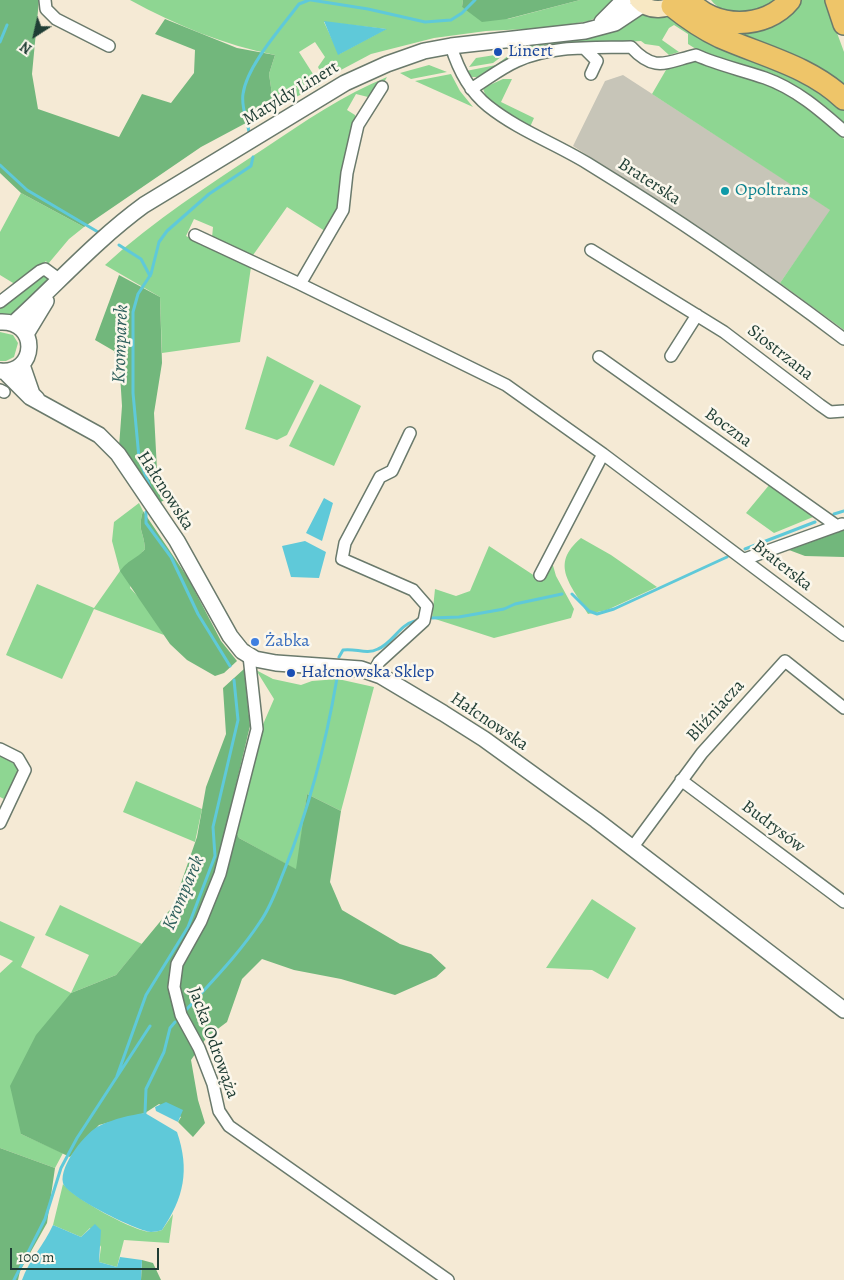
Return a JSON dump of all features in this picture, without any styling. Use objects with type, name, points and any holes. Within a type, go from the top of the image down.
[{"type":"highway","points":[[704,0],[723,20]]},
{"type":"highway","points":[[680,2],[705,14],[740,24],[771,16],[790,0]]},
{"type":"highway","points":[[836,0],[844,24]]},
{"type":"highway","points":[[680,2],[693,22],[720,37],[813,76],[844,99]]},
{"type":"main road","points":[[640,2],[653,9],[680,2]]},
{"type":"street","points":[[45,0],[46,9],[56,19],[109,46]]},
{"type":"street","points":[[592,28],[607,18],[624,0]]},
{"type":"street","name":"Matyldy Linert","points":[[7,323],[57,284],[113,228],[144,205],[338,87],[387,64],[451,46],[592,28],[615,23],[640,2]]},
{"type":"street","name":"Braterska","points":[[451,46],[462,76],[471,90],[487,106],[507,120],[585,162],[722,250],[844,339]]},
{"type":"street","points":[[471,90],[515,62],[530,56],[584,48],[631,48],[641,58],[654,64],[667,65],[696,55],[721,66],[766,78],[798,95],[844,131]]},
{"type":"street","points":[[584,48],[597,61],[591,74]]},
{"type":"street","points":[[497,74],[515,72]]},
{"type":"street","points":[[300,284],[344,210],[349,165],[358,125],[382,87]]},
{"type":"street","name":"Braterska","points":[[195,235],[506,385],[745,559],[844,635]]},
{"type":"street","name":"Siostrzana","points":[[591,250],[724,332],[830,412],[844,411]]},
{"type":"street","points":[[0,302],[45,269],[57,284]]},
{"type":"street","name":"Matyldy Linert","points":[[26,334],[57,284]]},
{"type":"street","points":[[671,356],[697,315]]},
{"type":"street","points":[[2,371],[22,364],[29,350],[26,334],[7,323]]},
{"type":"street","name":"Boczna","points":[[599,358],[840,525]]},
{"type":"street","name":"Hałcnowska","points":[[22,364],[32,394],[48,409]]},
{"type":"street","name":"Hałcnowska","points":[[2,371],[20,390],[48,409],[99,435],[118,454],[177,541],[230,636],[248,656],[276,663],[351,667],[373,673],[484,739],[632,848],[844,1010]]},
{"type":"street","points":[[373,673],[379,662],[424,621],[427,606],[413,590],[342,559],[345,543],[380,477],[392,471],[410,433]]},
{"type":"street","points":[[540,575],[603,454]]},
{"type":"street","points":[[745,559],[840,525]]},
{"type":"street","name":"Jacka Odrowąża","points":[[248,656],[257,729],[220,874],[201,922],[177,964],[174,986],[181,1015],[199,1048],[213,1084],[219,1110],[229,1126],[448,1280]]},
{"type":"street","name":"Bliźniacza","points":[[632,848],[702,753],[785,661],[844,708]]},
{"type":"street","points":[[0,749],[18,758],[25,770],[0,822]]},
{"type":"street","name":"Budrysów","points":[[682,780],[844,902]]},
{"type":"shaded area","points":[[623,75],[831,210],[780,283],[724,244],[573,146],[605,81]]},
{"type":"green space","points":[[0,0],[39,0],[32,74],[38,109],[119,137],[142,94],[171,103],[194,73],[195,50],[155,34],[165,19],[237,48],[275,55],[269,74],[274,108],[201,147],[84,227],[21,193],[0,173]]},
{"type":"green space","points":[[130,0],[463,0],[462,7],[508,19],[580,0],[618,0],[601,15],[589,21],[547,28],[486,31],[434,38],[371,54],[324,79],[318,67],[325,57],[315,42],[299,52],[320,85],[274,108],[269,74],[275,55],[219,40]],"holes":[[[324,22],[386,29],[339,54]]]},
{"type":"green space","points":[[463,0],[580,0],[507,19],[482,22],[462,7]]},
{"type":"green space","points":[[711,0],[781,0],[759,12],[740,14],[726,11]]},
{"type":"green space","points":[[799,0],[825,0],[844,52],[844,90],[724,27]]},
{"type":"green space","points":[[637,13],[668,14],[775,65],[844,107],[844,123],[816,99],[785,81],[723,61],[699,51],[688,44],[688,34],[674,25],[669,28],[662,40],[679,52],[669,55],[659,46],[645,44],[641,41],[560,46],[481,77],[472,77],[466,71],[496,65],[513,52]]},
{"type":"green space","points":[[495,55],[495,58],[501,57],[493,63],[469,67],[476,58]]},
{"type":"green space","points":[[696,55],[755,79],[796,99],[830,124],[844,139],[844,330],[780,283],[830,210],[652,94],[670,63]]},
{"type":"green space","points":[[429,65],[447,72],[411,79],[400,73]]},
{"type":"green space","points":[[451,74],[460,91],[473,107],[415,81]]},
{"type":"green space","points":[[387,77],[382,86],[368,97],[356,94],[347,110],[355,115],[357,122],[348,143],[337,208],[325,231],[287,207],[251,258],[212,238],[213,227],[194,219],[186,236],[251,267],[240,342],[162,353],[160,297],[105,265],[162,218],[294,128],[355,92]]},
{"type":"green space","points":[[503,79],[512,79],[501,102],[534,118],[530,127],[502,111],[485,95],[483,88]]},
{"type":"green space","points":[[21,193],[84,227],[69,239],[48,264],[46,261],[18,286],[0,275],[0,232]]},
{"type":"green space","points":[[41,274],[49,276],[49,280],[16,317],[0,318],[0,305]]},
{"type":"green space","points":[[119,275],[160,297],[162,363],[154,413],[157,470],[164,500],[158,504],[119,447],[122,406],[120,374],[114,351],[95,340]]},
{"type":"green space","points":[[0,332],[13,335],[18,343],[14,357],[6,361],[0,361]]},
{"type":"green space","points":[[267,356],[314,381],[287,435],[277,440],[245,429]]},
{"type":"green space","points":[[320,384],[361,406],[334,466],[289,446]]},
{"type":"green space","points":[[770,484],[813,517],[774,533],[746,513]]},
{"type":"green space","points":[[139,503],[143,511],[141,527],[145,549],[139,556],[130,588],[145,604],[164,635],[94,609],[62,679],[6,655],[37,584],[94,608],[120,571],[112,541],[114,522]]},
{"type":"green space","points":[[143,511],[188,578],[221,641],[237,661],[224,673],[215,676],[187,660],[170,644],[120,571],[145,549],[141,527]]},
{"type":"green space","points":[[844,530],[844,557],[805,556],[789,550]]},
{"type":"green space","points":[[581,538],[611,555],[657,587],[607,610],[588,614],[570,584],[565,566],[566,557],[571,548]]},
{"type":"green space","points":[[489,546],[541,580],[552,562],[556,576],[574,609],[571,618],[494,638],[432,618],[435,589],[456,596],[470,591]]},
{"type":"green space","points":[[244,669],[250,726],[229,814],[239,838],[296,869],[307,794],[341,811],[330,882],[342,910],[400,944],[431,954],[446,968],[436,977],[395,995],[341,979],[294,970],[262,959],[242,979],[227,1022],[207,1037],[191,1060],[198,1100],[205,1123],[193,1137],[178,1122],[181,1117],[159,1104],[145,1113],[99,1125],[70,1157],[21,1134],[10,1086],[36,1035],[71,993],[116,975],[173,906],[197,837],[206,787],[226,734],[223,688]]},
{"type":"green space","points":[[256,670],[273,679],[301,685],[312,681],[338,679],[374,687],[341,811],[307,794],[297,870],[239,838],[234,826],[261,729],[274,699]]},
{"type":"green space","points":[[0,755],[16,765],[19,772],[4,799],[0,797]]},
{"type":"green space","points":[[136,781],[202,809],[195,842],[123,812]]},
{"type":"green space","points":[[592,899],[636,928],[608,979],[592,970],[546,968]]},
{"type":"green space","points":[[60,905],[142,944],[116,975],[71,993],[89,955],[45,935]]},
{"type":"green space","points":[[0,921],[35,937],[21,967],[71,993],[21,1134],[63,1153],[55,1168],[0,1148],[0,973],[13,961],[0,955]]},
{"type":"green space","points":[[0,1148],[55,1168],[47,1223],[20,1271],[18,1280],[0,1280]]},
{"type":"green space","points":[[63,1184],[104,1213],[142,1230],[151,1232],[162,1230],[173,1214],[169,1243],[124,1240],[117,1267],[99,1262],[101,1247],[90,1228],[81,1237],[53,1225]]},
{"type":"green space","points":[[142,1260],[153,1263],[161,1280],[141,1280]]},
{"type":"water","points":[[324,21],[387,29],[338,55]]},
{"type":"water","points":[[324,498],[333,503],[322,541],[306,533]]},
{"type":"water","points":[[305,541],[326,552],[319,578],[291,577],[282,546]]},
{"type":"water","points":[[166,1102],[183,1110],[178,1122],[156,1111],[155,1107]]},
{"type":"water","points":[[145,1113],[177,1132],[184,1171],[180,1195],[175,1207],[162,1230],[152,1232],[132,1226],[88,1204],[67,1189],[63,1183],[65,1168],[69,1159],[88,1134],[111,1121]]},
{"type":"water","points":[[95,1224],[101,1230],[99,1262],[117,1267],[120,1257],[142,1260],[141,1280],[22,1280],[53,1225],[81,1237]]},
{"type":"waterway","name":"Kromparek","points":[[249,132],[243,108],[243,94],[251,71],[266,47],[299,4],[309,0]]},
{"type":"waterway","name":"Kromparek","points":[[311,0],[368,9],[425,22],[451,20],[462,13],[475,0]]},
{"type":"waterway","points":[[0,42],[7,25]]},
{"type":"waterway","name":"Kromparek","points":[[151,490],[139,458],[133,393],[133,312],[138,294],[151,274],[159,242],[167,231],[209,194],[251,166],[253,157]]},
{"type":"waterway","points":[[0,165],[27,190],[98,232]]},
{"type":"waterway","points":[[119,245],[141,259],[150,276]]},
{"type":"waterway","points":[[834,514],[844,511]]},
{"type":"waterway","name":"Kromparek","points":[[146,512],[146,523],[171,557],[198,614],[230,666]]},
{"type":"waterway","points":[[745,549],[815,522]]},
{"type":"waterway","points":[[572,594],[589,611],[597,614],[614,609],[727,557]]},
{"type":"waterway","points":[[432,618],[459,617],[504,609],[515,604],[562,594]]},
{"type":"waterway","points":[[339,657],[343,650],[374,651],[388,643],[409,623],[415,621]]},
{"type":"waterway","points":[[187,1009],[252,934],[271,904],[309,800],[328,727],[337,678]]},
{"type":"waterway","name":"Kromparek","points":[[117,1076],[146,995],[188,927],[215,856],[213,827],[238,720],[234,680]]},
{"type":"waterway","points":[[145,1113],[146,1089],[164,1052],[170,1028],[175,1022]]},
{"type":"waterway","name":"Kromparek","points":[[14,1280],[45,1219],[61,1168],[77,1138],[150,1026]]},
{"type":"place","name":"Linert","points":[[498,52]]},
{"type":"place","name":"Opoltrans","points":[[725,191]]},
{"type":"place","name":"Żabka","points":[[255,642]]},
{"type":"place","name":"Hałcnowska Sklep","points":[[291,673]]}]
